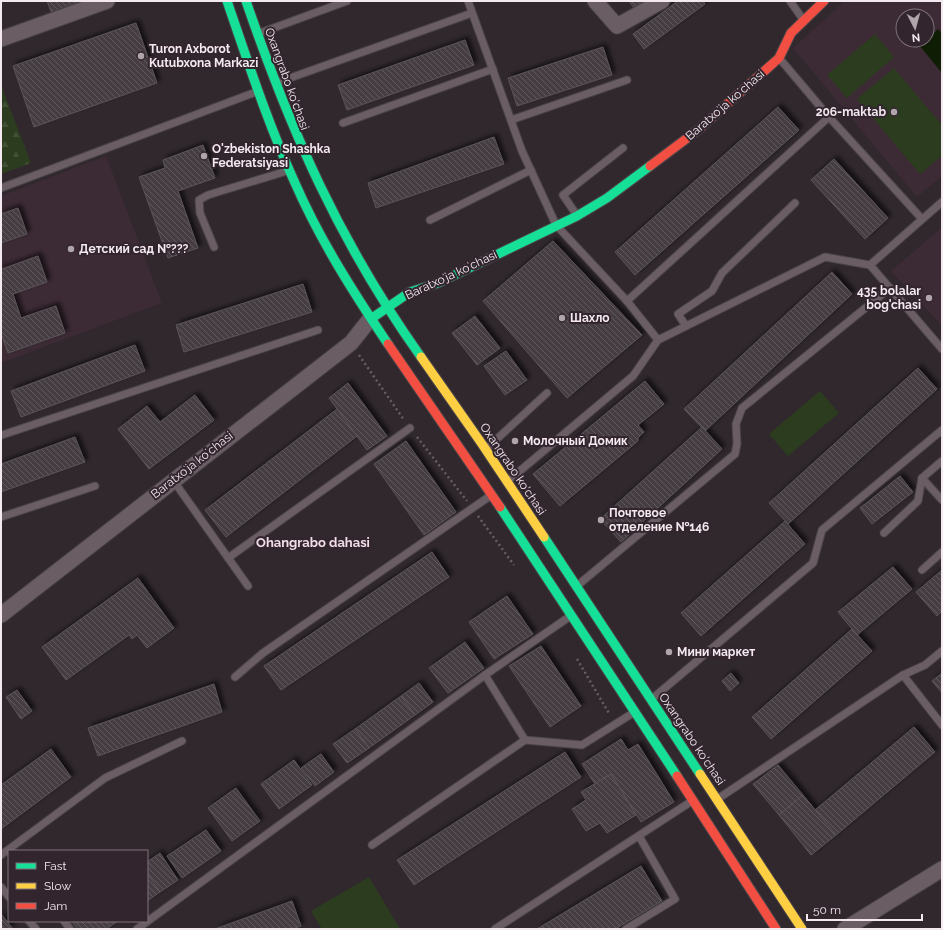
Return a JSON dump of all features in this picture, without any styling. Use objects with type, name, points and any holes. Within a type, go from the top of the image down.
[{"type":"main road","name":"Oxangrabo ko'chasi","points":[[227,1],[258,92],[289,170],[322,238],[370,319],[499,489],[576,586],[652,700],[701,794],[709,805],[776,929]]},
{"type":"main road","name":"Oxangrabo ko'chasi","points":[[246,1],[274,84],[299,144],[328,207],[387,308],[486,450],[499,489],[571,615],[634,712],[701,794],[802,929]]},
{"type":"main road","name":"Baratxoʻja koʻchasi","points":[[370,319],[410,292],[438,283],[577,216],[637,178],[692,135],[779,58],[782,45],[788,35],[824,1]]},
{"type":"street","points":[[1,39],[107,1]]},
{"type":"street","points":[[595,1],[617,26],[662,1]]},
{"type":"street","name":"Baratxoʻja koʻchasi","points":[[1,615],[351,343],[370,319]]},
{"type":"street","points":[[845,929],[942,869]]},
{"type":"lane","points":[[258,34],[347,1]]},
{"type":"lane","points":[[468,1],[511,120],[531,170],[556,225],[627,301],[658,340]]},
{"type":"lane","points":[[790,1],[803,20]]},
{"type":"lane","points":[[274,84],[472,13]]},
{"type":"lane","points":[[779,58],[829,117],[922,219]]},
{"type":"lane","points":[[343,123],[493,69]]},
{"type":"lane","points":[[511,120],[627,80]]},
{"type":"lane","points":[[1,188],[258,92]]},
{"type":"lane","points":[[627,301],[829,117]]},
{"type":"lane","points":[[577,216],[563,195],[623,148]]},
{"type":"lane","points":[[214,247],[200,213],[199,200],[208,195],[289,170]]},
{"type":"lane","points":[[430,220],[531,170]]},
{"type":"lane","points":[[870,265],[942,202]]},
{"type":"lane","points":[[686,326],[678,314],[712,291],[722,273],[795,203]]},
{"type":"lane","points":[[235,678],[263,653],[499,489],[633,376],[658,340],[825,257],[870,265],[942,348]]},
{"type":"lane","points":[[576,586],[735,454],[737,444],[736,424],[742,408],[890,288]]},
{"type":"lane","points":[[1,434],[318,330]]},
{"type":"lane","points":[[486,450],[547,393]]},
{"type":"lane","points":[[228,558],[410,428]]},
{"type":"lane","points":[[652,700],[813,562],[822,530],[942,430]]},
{"type":"lane","points":[[884,533],[918,501],[922,478],[942,461]]},
{"type":"lane","points":[[922,478],[942,500]]},
{"type":"lane","points":[[173,480],[248,586]]},
{"type":"lane","points":[[1,516],[95,486]]},
{"type":"lane","points":[[922,570],[942,552]]},
{"type":"lane","points":[[148,921],[485,675],[571,615]]},
{"type":"lane","points":[[709,805],[903,675],[925,665],[942,651]]},
{"type":"lane","points":[[485,675],[525,740]]},
{"type":"lane","points":[[903,675],[942,725]]},
{"type":"lane","points":[[372,845],[525,740],[582,745],[634,712]]},
{"type":"lane","points":[[10,850],[105,778],[182,741]]},
{"type":"lane","points":[[495,929],[701,794]]},
{"type":"lane","points":[[626,929],[675,899],[639,836]]},
{"type":"lane","points":[[1,887],[8,896]]},
{"type":"lane","points":[[137,929],[147,922]]},
{"type":"path","points":[[351,343],[410,428],[473,508],[517,568]]},
{"type":"path","points":[[576,658],[614,722]]},
{"type":"shaded area","name":"206-maktab","points":[[845,1],[942,1],[942,176],[917,197],[793,48]]},
{"type":"shaded area","points":[[938,29],[942,33],[942,73],[921,48],[935,48],[935,32]]},
{"type":"shaded area","name":"Детский сад №???","points":[[106,156],[162,303],[1,363],[1,196]]},
{"type":"shaded area","name":"435 bolalar bog'chasi","points":[[942,227],[942,326],[891,271]]},
{"type":"green space","points":[[875,34],[894,57],[847,98],[827,75]]},
{"type":"green space","points":[[894,68],[942,125],[942,156],[920,174],[857,99]]},
{"type":"green space","points":[[1,85],[31,163],[1,174]]},
{"type":"green space","points":[[820,391],[839,413],[788,456],[769,434]]},
{"type":"green space","points":[[369,877],[400,929],[322,929],[311,911]]},
{"type":"building","points":[[47,1],[87,1],[52,14]]},
{"type":"building","points":[[629,1],[644,1],[634,8]]},
{"type":"building","points":[[678,1],[703,1],[705,4],[644,49],[633,34]]},
{"type":"building","points":[[136,23],[157,83],[34,127],[13,66]]},
{"type":"building","points":[[465,40],[474,65],[347,110],[338,85]]},
{"type":"building","points":[[603,47],[612,75],[517,106],[508,78]]},
{"type":"building","points":[[778,107],[799,130],[635,275],[615,252]]},
{"type":"building","points":[[494,137],[504,164],[376,208],[368,183]]},
{"type":"building","points":[[203,145],[215,178],[178,191],[198,248],[168,258],[139,177],[165,168],[163,160]]},
{"type":"building","points":[[834,159],[888,218],[865,239],[811,180]]},
{"type":"building","points":[[18,208],[27,234],[1,243],[1,214]]},
{"type":"building","name":"Шахло","points":[[553,241],[642,335],[567,398],[483,301]]},
{"type":"building","points":[[38,256],[47,282],[13,294],[21,318],[56,306],[65,333],[8,353],[1,333],[1,266],[2,269]]},
{"type":"building","points":[[832,272],[852,294],[705,431],[684,409]]},
{"type":"building","points":[[303,284],[312,312],[184,352],[176,325]]},
{"type":"building","points":[[475,316],[500,348],[477,365],[452,333]]},
{"type":"building","points":[[135,345],[145,371],[21,417],[11,391]]},
{"type":"building","points":[[506,351],[527,380],[505,395],[484,366]]},
{"type":"building","points":[[918,368],[937,389],[788,524],[769,503]]},
{"type":"building","points":[[645,381],[664,404],[638,425],[644,432],[638,438],[638,441],[560,506],[533,474]]},
{"type":"building","points":[[348,383],[387,436],[367,450],[329,398]]},
{"type":"building","points":[[195,395],[214,420],[149,469],[118,429],[147,406],[160,422]]},
{"type":"building","points":[[337,409],[357,436],[226,537],[205,510]]},
{"type":"building","points":[[702,427],[722,449],[621,542],[600,519]]},
{"type":"building","points":[[75,437],[85,462],[1,492],[1,464]]},
{"type":"building","points":[[406,441],[456,512],[424,535],[374,464]]},
{"type":"building","points":[[900,476],[913,492],[872,524],[860,508]]},
{"type":"building","points":[[785,521],[805,544],[701,636],[681,613]]},
{"type":"building","points":[[432,552],[449,577],[281,690],[264,666]]},
{"type":"building","points":[[893,567],[912,589],[857,635],[838,612]]},
{"type":"building","points":[[942,570],[942,611],[937,616],[916,592]]},
{"type":"building","points":[[138,578],[174,628],[147,648],[137,635],[132,639],[129,635],[66,680],[42,647]]},
{"type":"building","points":[[507,596],[533,634],[494,659],[469,622]]},
{"type":"building","points":[[852,629],[872,651],[771,739],[752,717]]},
{"type":"building","points":[[465,642],[484,668],[448,693],[429,668]]},
{"type":"building","points":[[541,646],[581,706],[550,727],[509,666]]},
{"type":"building","points":[[731,673],[739,683],[730,691],[722,681]]},
{"type":"building","points":[[942,673],[942,693],[932,681]]},
{"type":"building","points":[[419,683],[433,702],[415,715],[401,696]]},
{"type":"building","points":[[214,684],[222,712],[98,756],[88,728]]},
{"type":"building","points":[[17,690],[32,711],[21,719],[6,697]]},
{"type":"building","points":[[401,696],[415,715],[369,748],[355,729]]},
{"type":"building","points":[[914,727],[935,752],[836,835],[815,810]]},
{"type":"building","points":[[355,729],[369,748],[347,763],[333,744]]},
{"type":"building","points":[[621,739],[628,750],[638,744],[674,802],[641,822],[611,774],[595,784],[582,764]]},
{"type":"building","points":[[51,749],[71,777],[1,829],[1,785]]},
{"type":"building","points":[[565,752],[581,777],[414,885],[397,860]]},
{"type":"building","points":[[321,754],[334,772],[315,786],[301,768]]},
{"type":"building","points":[[294,760],[312,785],[279,809],[261,784]]},
{"type":"building","points":[[778,765],[803,795],[779,815],[753,784]]},
{"type":"building","points":[[611,774],[636,815],[607,833],[600,823],[586,831],[572,809],[586,800],[581,792]]},
{"type":"building","points":[[236,788],[260,821],[232,841],[208,808]]},
{"type":"building","points":[[803,795],[836,835],[811,855],[779,815]]},
{"type":"building","points":[[206,830],[221,851],[182,878],[167,856]]},
{"type":"building","points":[[160,853],[178,880],[160,892],[148,874],[148,861]]},
{"type":"building","points":[[641,866],[662,901],[615,929],[537,929]]},
{"type":"building","points":[[148,874],[160,892],[148,900]]},
{"type":"building","points":[[292,901],[301,926],[292,929],[215,929]]},
{"type":"building","points":[[1,914],[13,929],[1,929]]},
{"type":"building","points":[[73,922],[116,922],[106,929],[77,929]]},
{"type":"traffic: fast","points":[[227,1],[267,116],[285,161],[305,204],[326,245],[362,305],[388,344]]},
{"type":"traffic: fast","points":[[246,1],[281,96],[320,185],[366,272],[421,357]]},
{"type":"traffic: fast","points":[[375,316],[410,292],[438,283],[577,216],[607,198],[650,166]]},
{"type":"traffic: fast","points":[[500,507],[677,776]]},
{"type":"traffic: fast","points":[[544,537],[700,774]]},
{"type":"traffic: slow","points":[[421,357],[482,444],[544,537]]},
{"type":"traffic: slow","points":[[700,774],[802,929]]},
{"type":"traffic: jam","points":[[650,166],[698,130],[779,58],[791,33],[824,1]]},
{"type":"traffic: jam","points":[[388,344],[500,507]]},
{"type":"traffic: jam","points":[[677,776],[776,929]]},
{"type":"place","name":"Turon Axborot Kutubxona Markazi","points":[[141,56]]},
{"type":"place","name":"206-maktab","points":[[894,112]]},
{"type":"place","name":"O'zbekiston Shashka Federatsiyasi","points":[[204,156]]},
{"type":"place","name":"Детский сад №???","points":[[71,249]]},
{"type":"place","name":"435 bolalar bog'chasi","points":[[929,298]]},
{"type":"place","name":"Шахло","points":[[562,318]]},
{"type":"place","name":"Молочный Домик","points":[[515,441]]},
{"type":"place","name":"Почтовое отделение №146","points":[[601,520]]},
{"type":"place","name":"Мини маркет","points":[[669,652]]},
{"type":"district","name":"Ohangrabo dahasi","points":[[313,542]]}]
